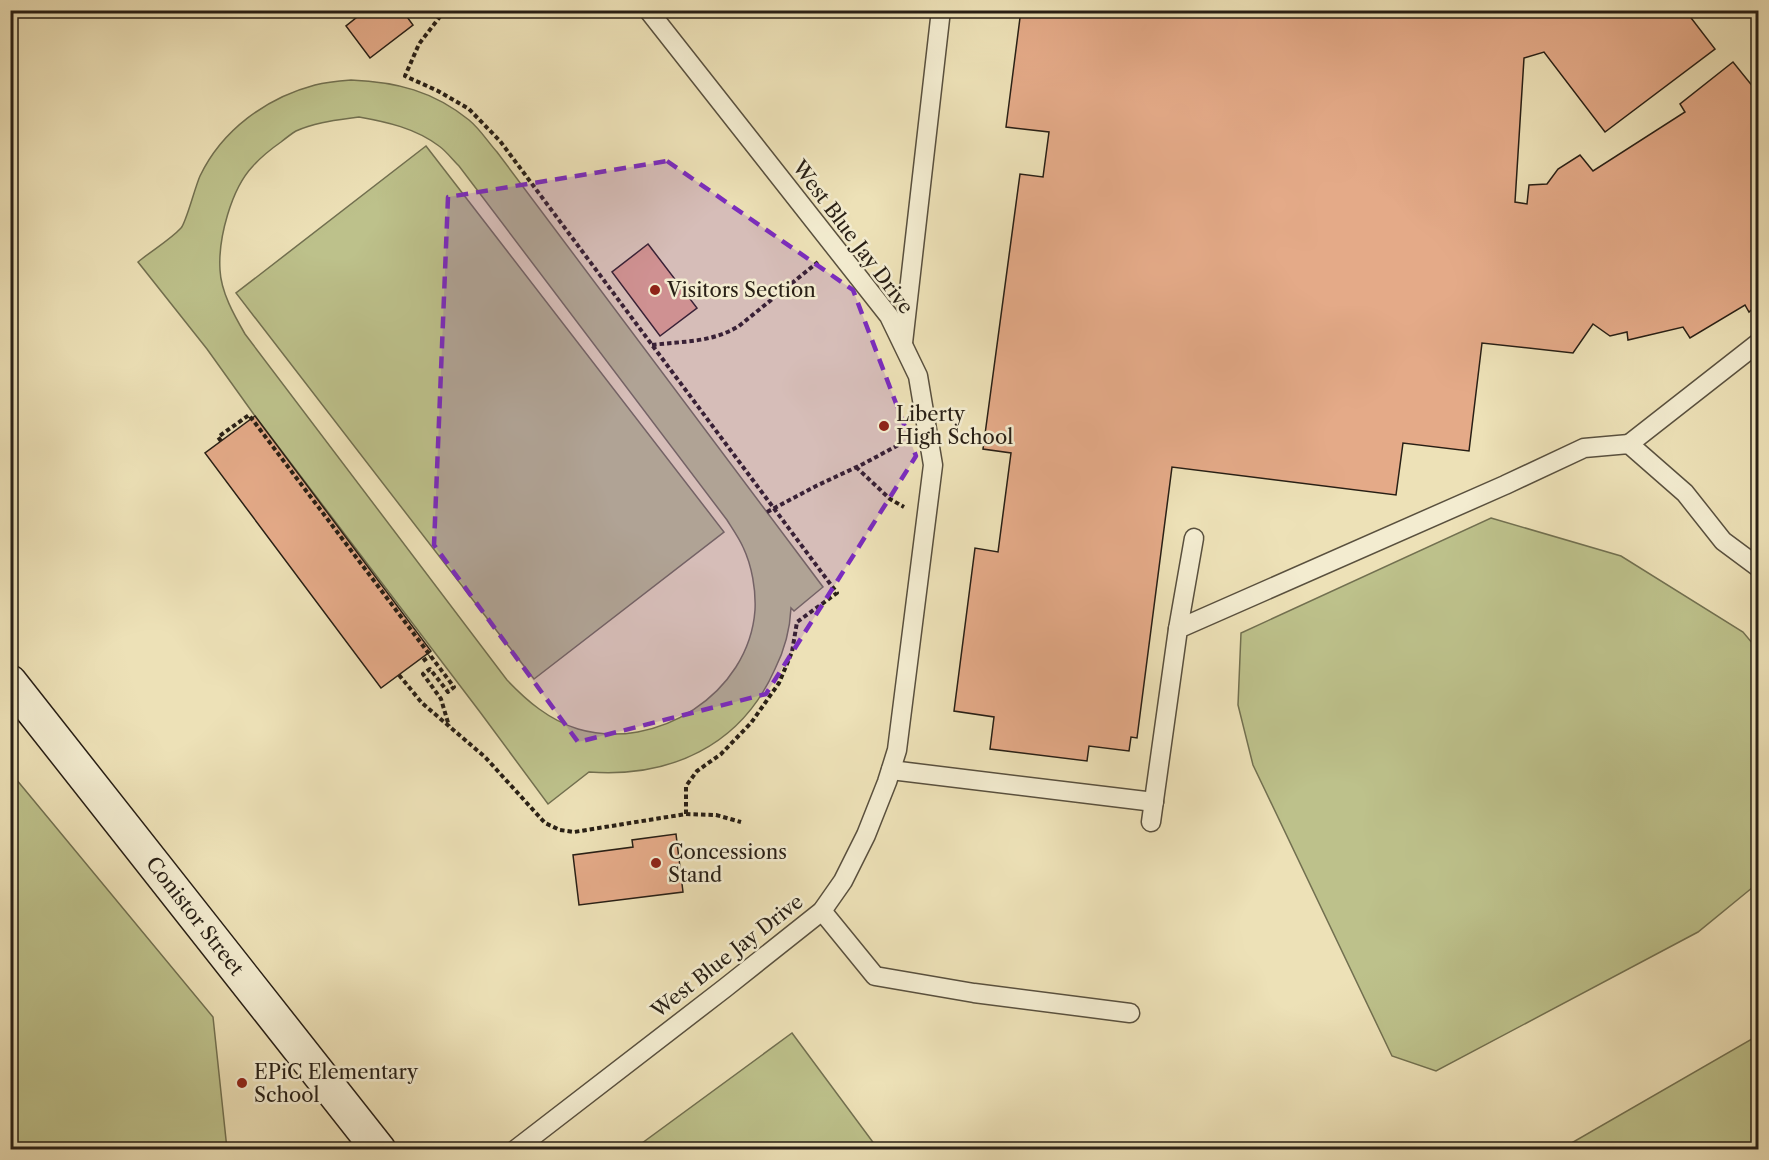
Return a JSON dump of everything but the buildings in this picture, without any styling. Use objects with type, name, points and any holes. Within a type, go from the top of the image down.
[{"type":"main road","name":"Conistor Street","points":[[10,682],[379,1149]]},
{"type":"lane","name":"West Blue Jay Drive","points":[[515,1149],[822,911],[843,880],[866,835],[897,750],[933,465],[918,376],[889,316],[648,10]]},
{"type":"lane","points":[[903,343],[941,10]]},
{"type":"lane","points":[[1178,629],[1584,448],[1629,444],[1758,343]]},
{"type":"lane","points":[[1629,444],[1685,493],[1723,541],[1758,567]]},
{"type":"lane","points":[[1151,822],[1178,629],[1194,538]]},
{"type":"lane","points":[[891,770],[1154,802]]},
{"type":"lane","points":[[822,911],[875,976],[954,990],[1130,1013]]},
{"type":"path","points":[[445,10],[419,45],[405,76],[470,109],[500,141],[837,593],[797,622],[792,652],[779,683],[751,723],[721,754],[697,771],[686,786],[686,814]]},
{"type":"path","points":[[652,345],[701,341],[728,333],[740,326],[819,261]]},
{"type":"path","points":[[221,441],[218,437],[249,415],[454,687],[448,692],[430,669],[423,674],[441,699],[449,726]]},
{"type":"path","points":[[767,512],[904,442]]},
{"type":"path","points":[[856,467],[890,499],[906,508]]},
{"type":"path","points":[[423,661],[430,656]]},
{"type":"path","points":[[399,675],[422,703],[485,757],[545,823],[561,830],[574,832],[686,814],[716,815],[741,822]]},
{"type":"highlighted area","points":[[667,161],[853,290],[916,456],[766,694],[578,742],[434,545],[448,197]]},
{"type":"green space","points":[[351,80],[384,83],[428,95],[455,110],[477,127],[823,587],[794,611],[791,608],[784,647],[761,696],[723,737],[700,752],[647,769],[589,772],[548,804],[207,349],[138,262],[181,228],[200,176],[209,159],[220,144],[247,118],[279,98],[297,91],[328,82]],"holes":[[[359,117],[390,124],[420,135],[442,148],[459,166],[727,520],[741,544],[751,570],[755,594],[755,610],[749,640],[736,667],[717,691],[694,710],[667,724],[638,732],[608,734],[567,725],[548,715],[522,695],[507,680],[245,334],[225,295],[220,270],[224,230],[238,188],[245,176],[263,156],[296,131],[311,125]]]},
{"type":"green space","points":[[426,146],[724,532],[534,679],[236,293]]},
{"type":"green space","points":[[1491,518],[1621,556],[1743,632],[1758,650],[1758,883],[1698,932],[1436,1071],[1392,1056],[1253,765],[1238,705],[1241,633]]},
{"type":"green space","points":[[11,773],[213,1017],[227,1149],[11,1149]]},
{"type":"green space","points":[[792,1033],[878,1149],[634,1149]]},
{"type":"green space","points":[[1757,1036],[1758,1149],[1561,1149]]},
{"type":"place","name":"Visitors Section","points":[[655,290]]},
{"type":"place","name":"Liberty High School","points":[[884,426]]},
{"type":"place","name":"Concessions Stand","points":[[656,863]]},
{"type":"place","name":"EPiC Elementary School","points":[[242,1083]]}]
